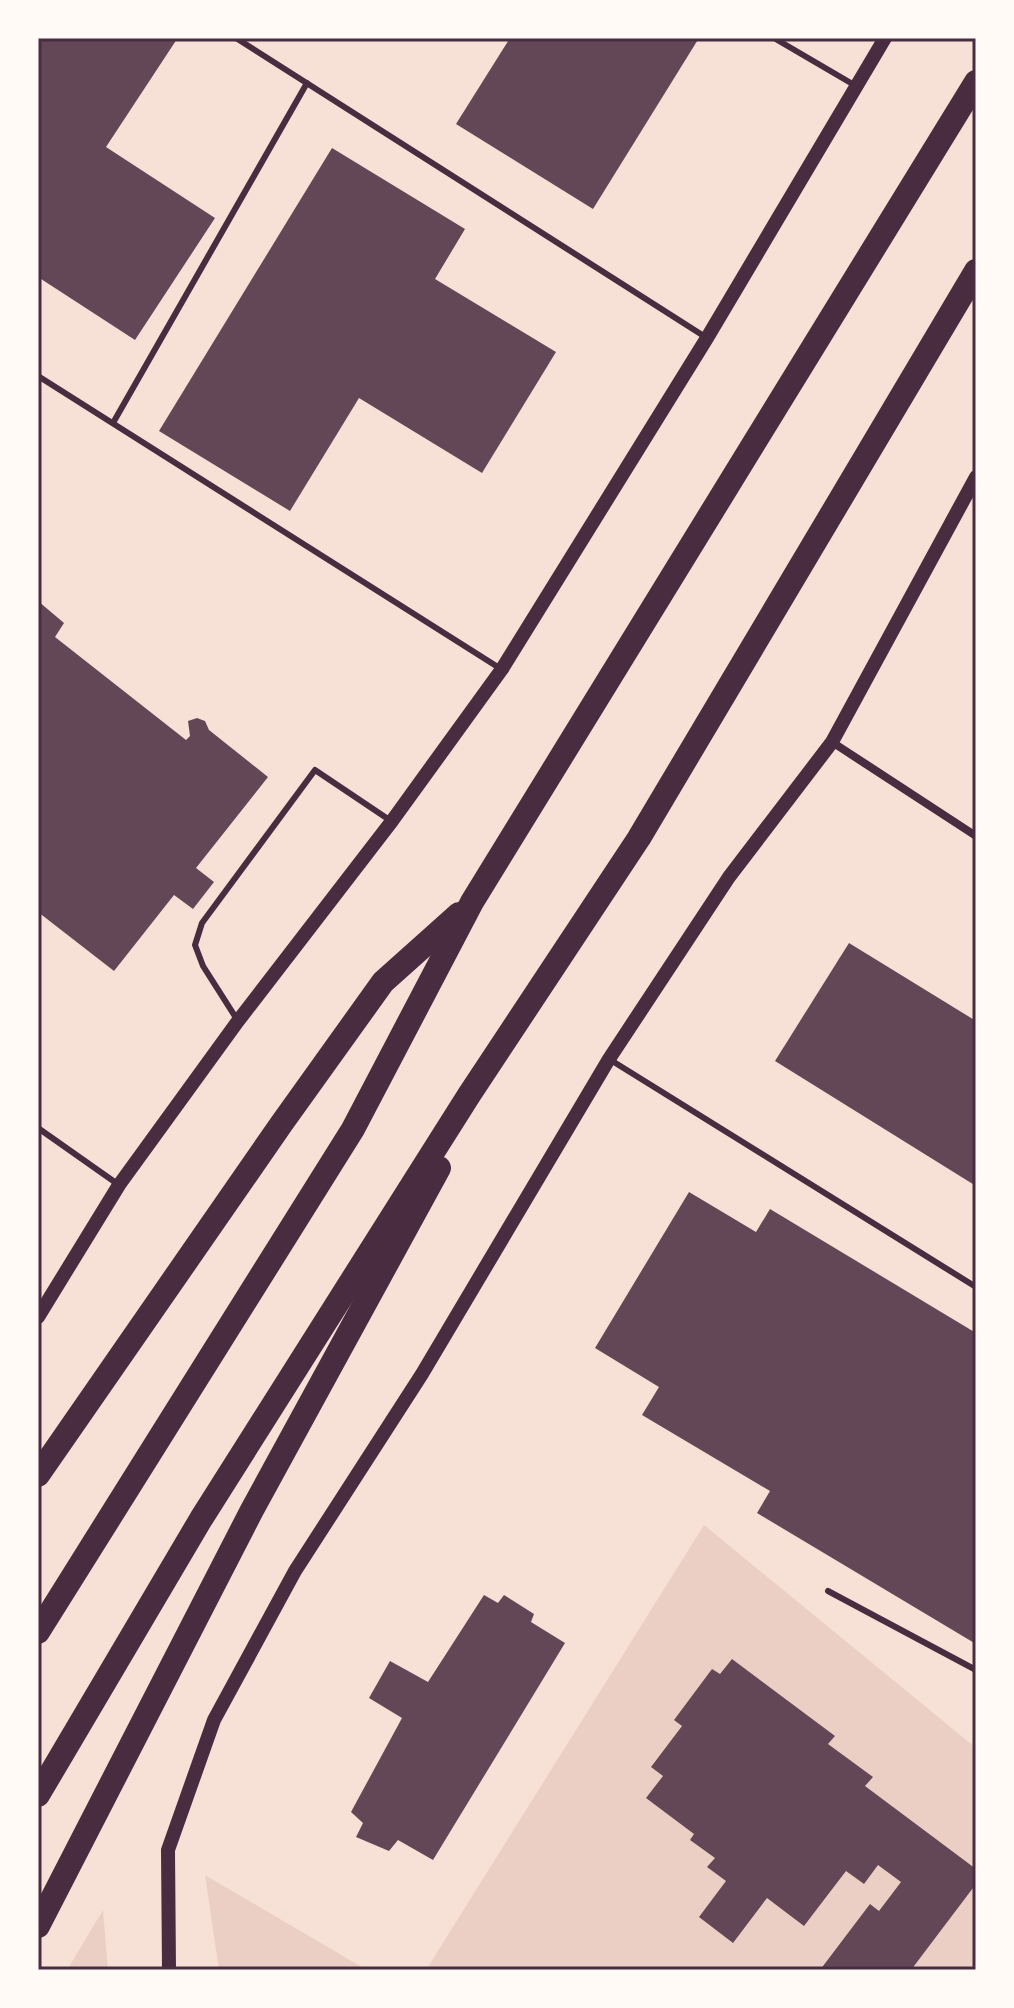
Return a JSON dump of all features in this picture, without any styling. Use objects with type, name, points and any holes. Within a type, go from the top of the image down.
[{"type":"highway","points":[[38,1632],[353,1129],[472,902],[976,82]]},
{"type":"highway","points":[[38,1795],[201,1519],[469,1095],[639,838],[976,271]]},
{"type":"highway","points":[[38,1475],[383,982],[472,902]]},
{"type":"highway","points":[[38,1926],[252,1510],[435,1180],[469,1095]]},
{"type":"street","points":[[38,1317],[119,1185],[502,669],[707,338],[885,38]]},
{"type":"street","points":[[169,1970],[168,1850],[214,1720],[295,1571],[422,1374],[609,1059],[729,877],[832,742],[976,477]]},
{"type":"street","points":[[832,742],[976,836]]},
{"type":"lane","points":[[236,38],[707,338]]},
{"type":"lane","points":[[774,38],[856,86]]},
{"type":"lane","points":[[113,423],[307,83]]},
{"type":"lane","points":[[38,376],[502,669]]},
{"type":"lane","points":[[238,1021],[203,966],[195,945],[202,923],[315,770],[392,821]]},
{"type":"lane","points":[[609,1059],[976,1287]]},
{"type":"lane","points":[[38,1128],[119,1185]]},
{"type":"lane","points":[[828,1591],[976,1670]]},
{"type":"shaded area","points":[[704,1525],[976,1748],[976,1970],[426,1970]]},
{"type":"shaded area","points":[[205,1875],[367,1970],[219,1970]]},
{"type":"shaded area","points":[[103,1910],[108,1970],[67,1970]]},
{"type":"building","points":[[38,38],[177,39],[106,147],[215,218],[135,340],[38,277]]},
{"type":"building","points":[[510,38],[699,38],[593,209],[456,124]]},
{"type":"building","points":[[332,148],[465,229],[435,279],[556,352],[482,473],[359,398],[290,511],[159,431]]},
{"type":"building","points":[[38,601],[64,623],[55,637],[186,740],[190,736],[188,721],[197,718],[205,721],[209,730],[268,777],[196,868],[214,882],[193,909],[174,895],[114,971],[38,912]]},
{"type":"building","points":[[849,943],[976,1021],[976,1186],[775,1061]]},
{"type":"building","points":[[689,1192],[756,1232],[770,1209],[976,1333],[976,1644],[757,1513],[770,1491],[642,1415],[659,1387],[595,1348]]},
{"type":"building","points":[[484,1595],[498,1603],[504,1595],[534,1614],[531,1622],[565,1643],[433,1860],[398,1840],[389,1851],[356,1837],[363,1823],[351,1812],[402,1718],[369,1698],[390,1661],[428,1682]]},
{"type":"building","points":[[732,1659],[835,1736],[828,1744],[873,1777],[865,1786],[976,1869],[976,1884],[911,1970],[820,1970],[870,1904],[879,1911],[901,1882],[878,1865],[864,1884],[846,1871],[804,1926],[767,1898],[733,1943],[699,1917],[726,1881],[707,1867],[715,1858],[690,1840],[694,1834],[646,1798],[663,1776],[651,1767],[682,1726],[674,1720],[712,1669],[720,1674]]}]
